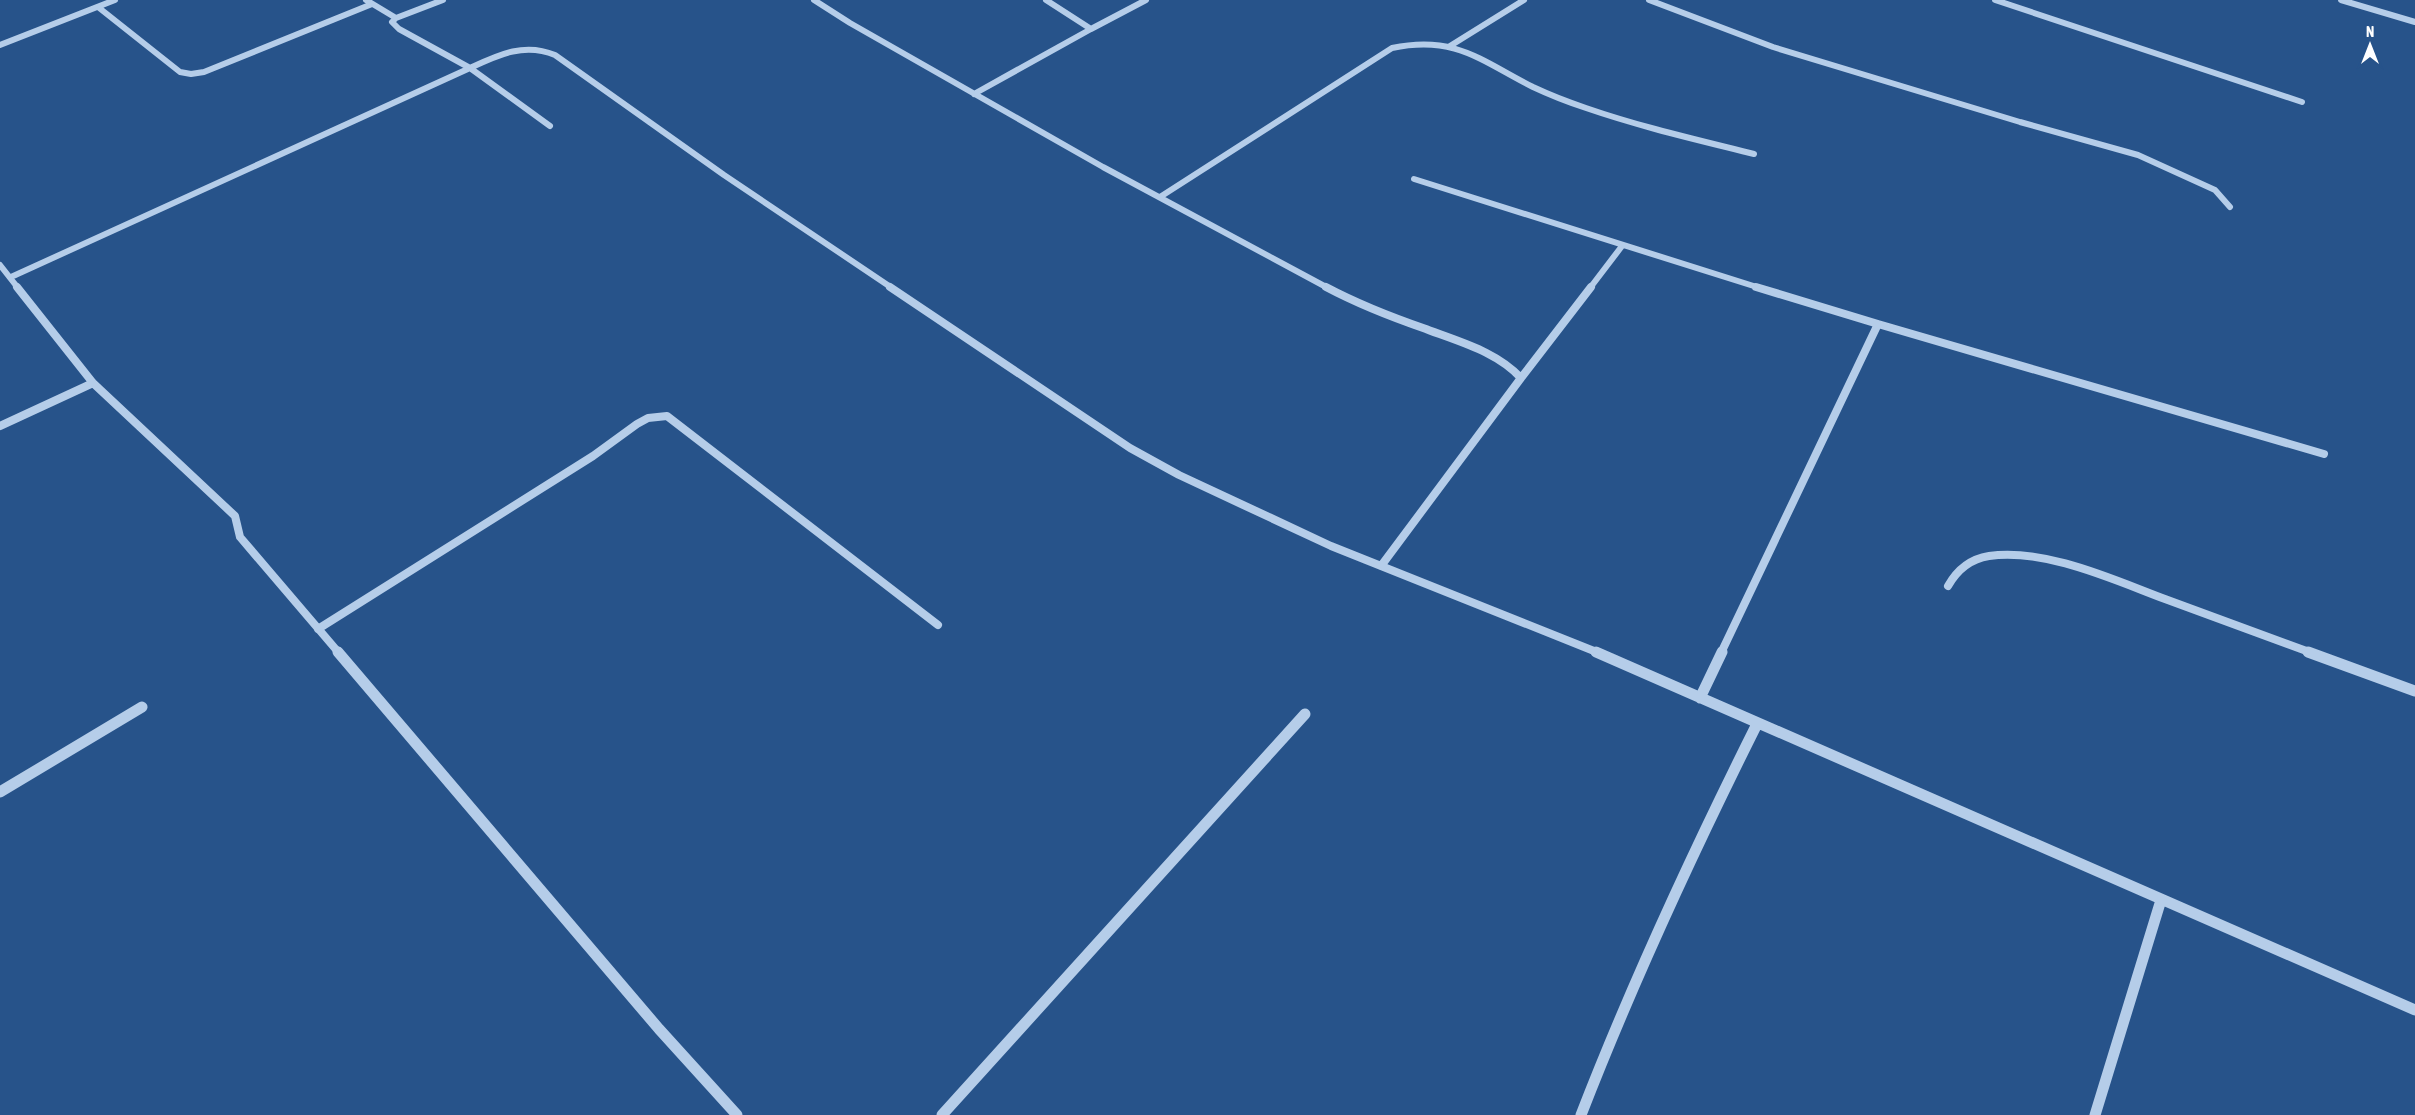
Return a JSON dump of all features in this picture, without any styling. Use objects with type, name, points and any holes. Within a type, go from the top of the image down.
[{"type":"street","points":[[0,45],[115,0]]},
{"type":"street","points":[[443,0],[396,18],[392,22],[399,28],[470,68],[550,126]]},
{"type":"street","points":[[814,0],[850,23],[974,94],[1358,304],[1481,350],[1510,365],[1521,378]]},
{"type":"street","points":[[1046,0],[1091,29]]},
{"type":"street","points":[[974,94],[1146,0]]},
{"type":"street","points":[[1450,46],[1524,0]]},
{"type":"street","points":[[1649,0],[1773,47],[2020,122],[2138,155],[2215,190],[2230,207]]},
{"type":"street","points":[[1995,0],[2302,102]]},
{"type":"street","points":[[2341,0],[2415,22]]},
{"type":"street","points":[[98,7],[180,72],[191,74],[204,72],[369,2],[396,18]]},
{"type":"street","points":[[1160,197],[1392,48],[1428,42],[1450,46],[1484,59],[1546,93],[1592,110],[1627,122],[1754,154]]},
{"type":"street","points":[[11,277],[506,52],[535,47],[555,55],[724,175],[1130,448],[1179,475],[1331,546],[1572,642],[2415,1010]]},
{"type":"street","points":[[1414,179],[1622,246],[1878,324],[2324,454]]},
{"type":"street","points":[[1381,566],[1622,246]]},
{"type":"street","points":[[0,265],[93,383],[235,516],[240,537],[652,1022],[737,1115]]},
{"type":"street","points":[[1700,698],[1878,324]]},
{"type":"street","points":[[0,426],[93,383]]},
{"type":"street","points":[[318,629],[593,456],[637,424],[648,418],[667,416],[938,625]]},
{"type":"street","points":[[1948,586],[1959,570],[1978,559],[2010,555],[2047,560],[2096,573],[2415,691]]},
{"type":"street","points":[[0,792],[142,707]]},
{"type":"street","points":[[942,1115],[1305,714]]},
{"type":"street","points":[[1582,1115],[1615,1026],[1643,967],[1691,854],[1757,724]]},
{"type":"street","points":[[2094,1115],[2161,900]]}]
